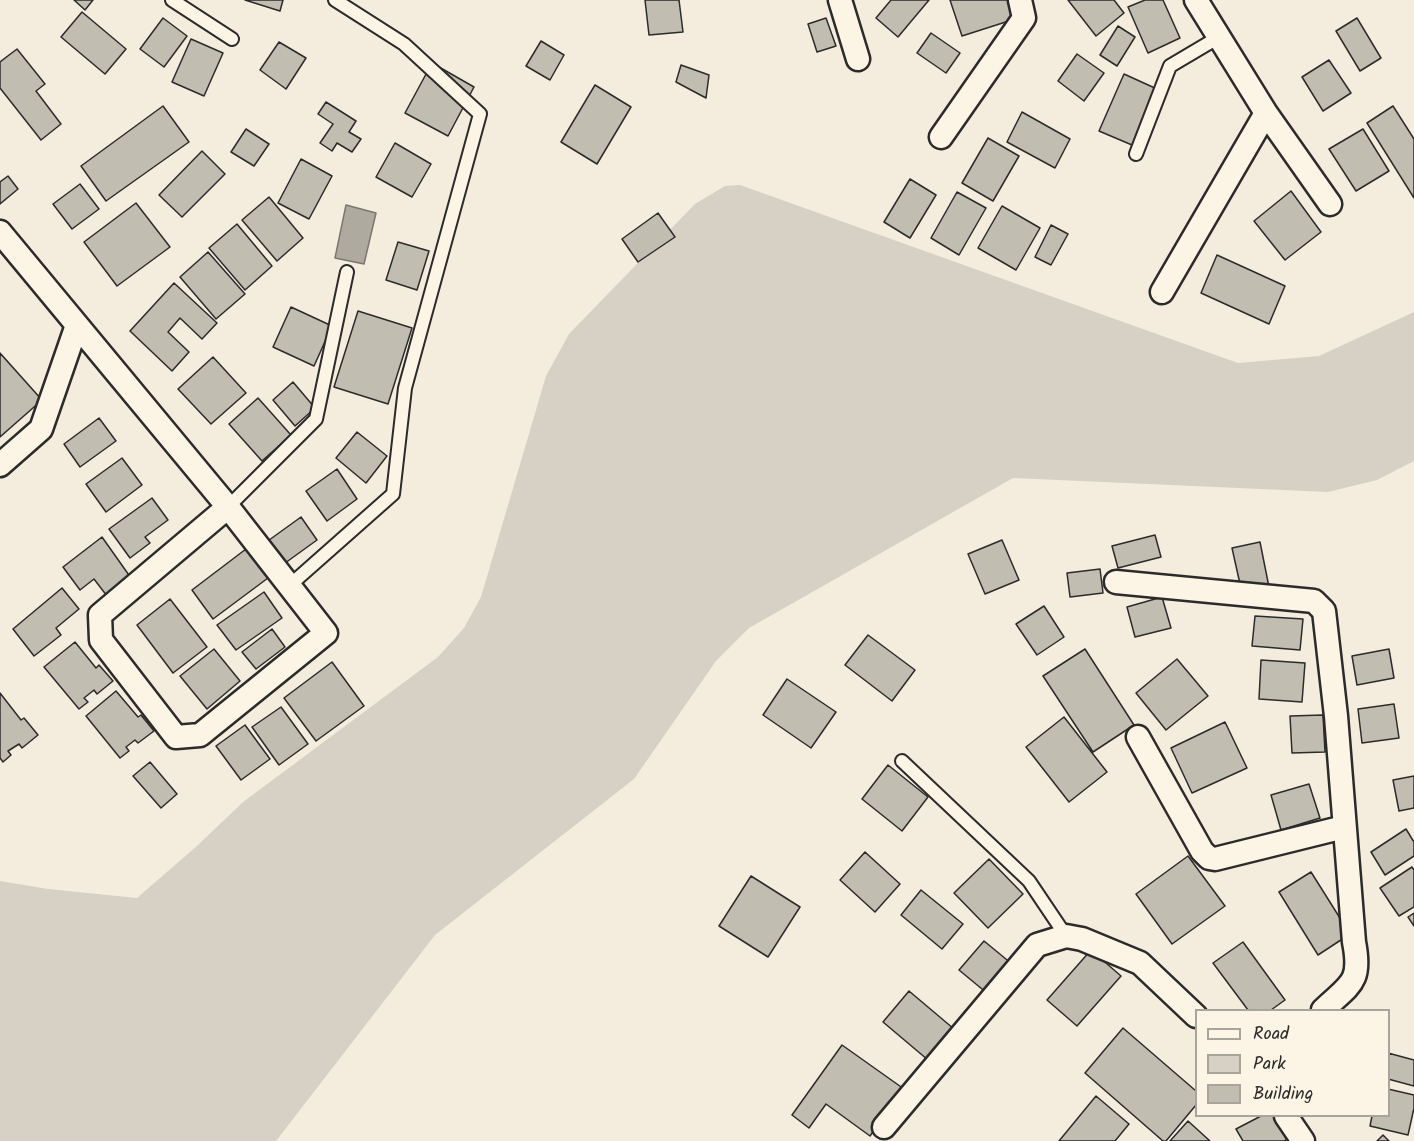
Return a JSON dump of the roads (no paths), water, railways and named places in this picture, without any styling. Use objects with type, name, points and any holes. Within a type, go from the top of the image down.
[{"type":"street","points":[[840,0],[858,59]]},
{"type":"street","points":[[941,137],[1024,18],[1020,0]]},
{"type":"street","points":[[1196,0],[1266,113],[1330,204]]},
{"type":"street","points":[[1162,292],[1266,113]]},
{"type":"street","points":[[0,232],[228,507],[326,633],[200,735],[176,737],[101,640],[100,615],[228,507]]},
{"type":"street","points":[[0,465],[41,429],[77,325]]},
{"type":"street","points":[[1116,582],[1314,601],[1324,611],[1333,692],[1353,942],[1358,963],[1355,978],[1325,1009]]},
{"type":"street","points":[[1138,737],[1202,851],[1209,858],[1215,859],[1344,827]]},
{"type":"street","points":[[884,1127],[1037,945],[1066,936],[1082,939],[1140,963],[1195,1014]]},
{"type":"street","points":[[1287,1117],[1303,1141]]},
{"type":"lane","points":[[172,0],[232,39]]},
{"type":"lane","points":[[289,586],[393,494],[405,388],[480,114],[404,44],[335,0]]},
{"type":"lane","points":[[1136,154],[1170,66],[1219,37]]},
{"type":"lane","points":[[228,507],[316,419],[347,272]]},
{"type":"lane","points":[[902,761],[1029,881],[1066,936]]}]
